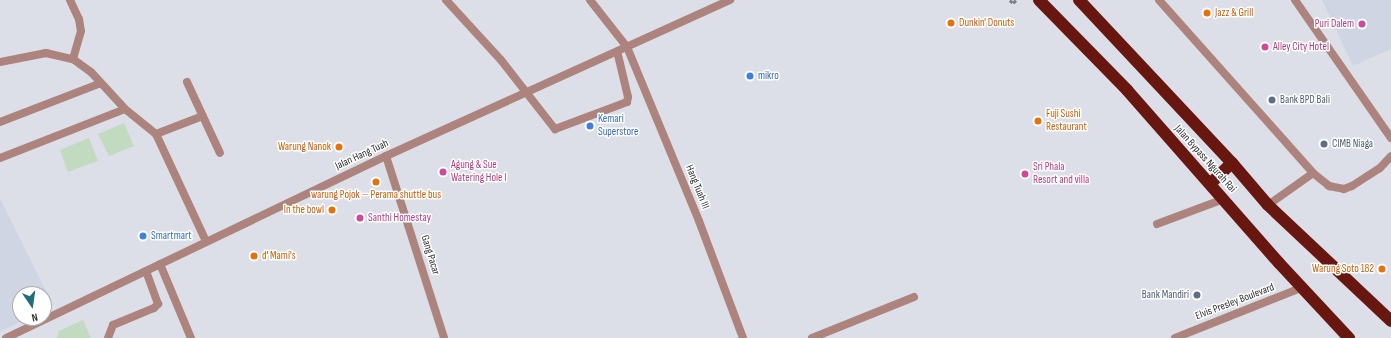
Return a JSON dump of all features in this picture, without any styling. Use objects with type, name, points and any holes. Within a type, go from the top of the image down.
[{"type":"highway","name":"Jalan Bypass Ngurah Rai","points":[[1039,0],[1126,90],[1349,338]]},
{"type":"highway","name":"Jalan Bypass Ngurah Rai","points":[[1079,0],[1232,162],[1268,205],[1391,321]]},
{"type":"highway","points":[[1211,183],[1232,162]]},
{"type":"street","points":[[70,0],[79,19],[81,31],[73,59]]},
{"type":"street","points":[[446,0],[501,60],[554,129],[627,102],[628,97],[617,51]]},
{"type":"street","name":"Hang Tuah III","points":[[590,0],[627,47],[699,221],[743,338]]},
{"type":"street","points":[[1159,0],[1313,173],[1329,186],[1344,189],[1380,168],[1391,156]]},
{"type":"street","points":[[1295,0],[1391,138]]},
{"type":"street","name":"Jalan Hang Tuah","points":[[6,338],[386,156],[525,91],[627,47],[726,1]]},
{"type":"street","points":[[0,62],[46,53],[73,59],[101,83],[125,109],[156,134],[206,241]]},
{"type":"street","points":[[187,82],[220,153]]},
{"type":"street","points":[[0,122],[101,83]]},
{"type":"street","points":[[0,158],[125,109]]},
{"type":"street","points":[[156,134],[203,116]]},
{"type":"street","name":"Gang Pacar","points":[[386,156],[444,338]]},
{"type":"street","points":[[1268,205],[1313,173]]},
{"type":"street","points":[[1157,224],[1224,199]]},
{"type":"street","points":[[160,264],[192,338]]},
{"type":"street","points":[[108,338],[113,325],[154,308],[158,304],[146,271]]},
{"type":"street","name":"Elvis Presley Boulevard","points":[[1174,338],[1303,287]]},
{"type":"street","points":[[812,338],[914,298]]},
{"type":"path","points":[[1010,0],[1013,3],[1016,0]]},
{"type":"shaded area","name":"Puri Dalem","points":[[1322,0],[1391,0],[1391,49],[1353,66]]},
{"type":"shaded area","points":[[0,198],[44,286],[12,286],[12,326],[0,332]]},
{"type":"green space","points":[[124,123],[134,146],[109,156],[98,134]]},
{"type":"green space","points":[[89,138],[98,161],[68,172],[60,150]]},
{"type":"green space","points":[[83,320],[91,338],[57,338],[59,331]]},
{"type":"place","name":"Jazz & Grill","points":[[1207,13]]},
{"type":"place","name":"Dunkin' Donuts","points":[[951,23]]},
{"type":"place","name":"Puri Dalem","points":[[1362,24]]},
{"type":"place","name":"Alley City Hotel","points":[[1265,47]]},
{"type":"place","name":"mikro","points":[[750,76]]},
{"type":"place","name":"Bank BPD Bali","points":[[1272,100]]},
{"type":"place","name":"Fuji Sushi Restaurant","points":[[1038,121]]},
{"type":"place","name":"Kemari Superstore","points":[[590,126]]},
{"type":"place","name":"CIMB Niaga","points":[[1324,144]]},
{"type":"place","name":"Warung Nanok","points":[[339,147]]},
{"type":"place","name":"Agung & Sue Watering Hole I","points":[[443,172]]},
{"type":"place","name":"Sri Phala Resort and villa","points":[[1025,174]]},
{"type":"place","name":"warung Pojok — Perama shuttle bus","points":[[376,182]]},
{"type":"place","name":"In the bowl","points":[[332,210]]},
{"type":"place","name":"Santhi Homestay","points":[[360,218]]},
{"type":"place","name":"Smartmart","points":[[143,236]]},
{"type":"place","name":"d' Mami's","points":[[254,256]]},
{"type":"place","name":"Warung Soto 182","points":[[1382,269]]},
{"type":"place","name":"Bank Mandiri","points":[[1197,295]]}]
